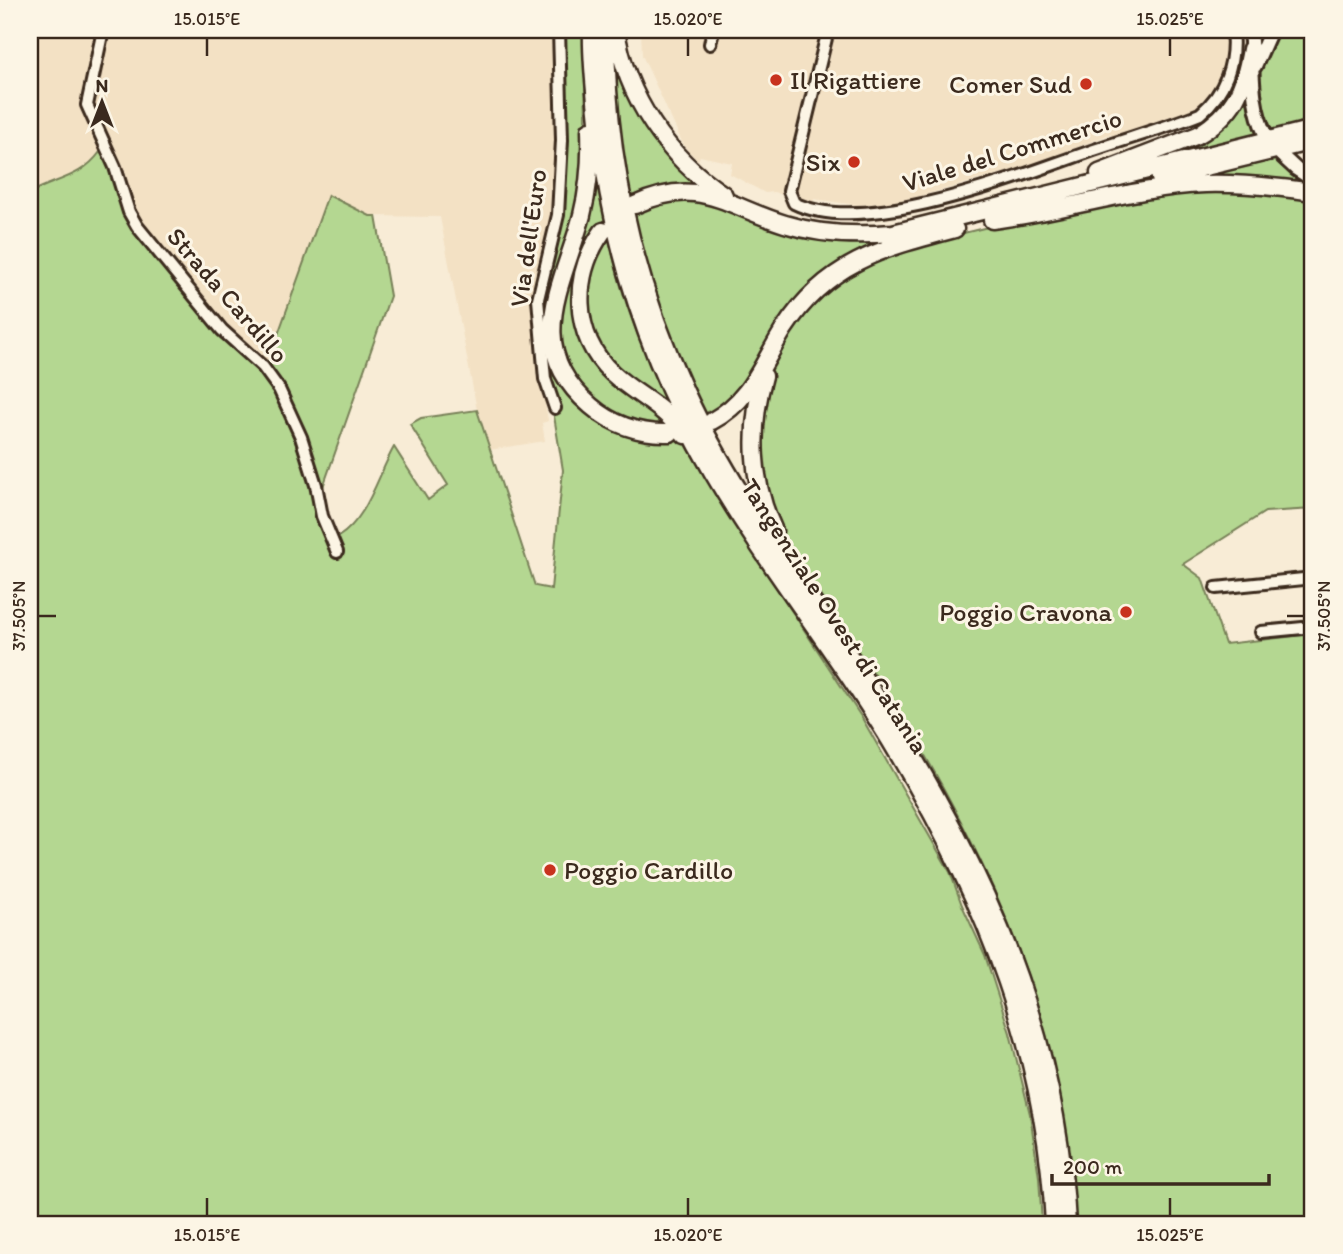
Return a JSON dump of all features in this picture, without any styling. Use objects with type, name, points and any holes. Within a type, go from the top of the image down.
[{"type":"highway","name":"Tangenziale Ovest di Catania","points":[[606,30],[608,95],[614,153],[636,260],[652,308],[685,392],[715,450],[899,755],[950,848],[995,945],[1022,1027],[1038,1088],[1050,1166],[1054,1224]]},
{"type":"highway","points":[[616,30],[622,61],[630,81],[645,113],[658,132],[673,152],[692,170],[747,210]]},
{"type":"highway","name":"Tangenziale Ovest di Catania","points":[[592,37],[600,142],[607,186],[624,263],[655,354],[673,396],[713,473],[916,761],[962,842],[1006,941],[1035,1024],[1059,1137],[1067,1224]]},
{"type":"highway","points":[[592,37],[587,75],[590,146],[587,188],[581,218],[554,302],[553,340],[565,377],[593,408],[627,427],[670,433]]},
{"type":"highway","points":[[972,214],[1084,179],[1198,135],[1222,117],[1237,97],[1247,72],[1251,49]]},
{"type":"highway","points":[[635,205],[665,194],[688,192],[712,195],[805,230],[856,235],[892,233],[1313,129]]},
{"type":"highway","points":[[712,421],[731,410],[743,398],[772,349],[810,295],[847,267],[888,247],[1313,141]]},
{"type":"highway","points":[[992,220],[1183,186],[1236,184],[1313,192]]},
{"type":"highway","points":[[603,230],[590,253],[580,289],[582,320],[590,344],[612,372],[676,423],[754,548],[806,603]]},
{"type":"highway","points":[[772,349],[756,410],[754,449],[757,482],[774,530],[801,575],[806,603]]},
{"type":"main road","points":[[1250,30],[1256,114],[1265,134]]},
{"type":"main road","points":[[1252,77],[1259,53],[1271,30]]},
{"type":"main road","points":[[1281,155],[1313,180]]},
{"type":"street","name":"Strada Cardillo","points":[[103,30],[87,104],[114,165],[129,212],[137,226],[222,330],[263,367],[279,389],[301,437],[322,516],[337,552]]},
{"type":"street","name":"Via dell'Euro","points":[[555,408],[545,379],[538,299],[558,215],[562,140],[559,30]]},
{"type":"street","points":[[710,44],[713,30]]},
{"type":"street","name":"Viale del Commercio","points":[[828,30],[789,191],[794,203],[799,206],[846,212],[895,209],[958,195],[1200,114],[1213,103],[1230,71],[1234,46],[1232,30]]},
{"type":"street","points":[[1216,588],[1313,578]]},
{"type":"street","points":[[1261,632],[1313,627]]},
{"type":"shaded area","points":[[30,30],[554,30],[558,141],[553,216],[531,311],[548,421],[542,423],[545,441],[489,450],[477,410],[440,217],[370,216],[264,375],[211,324],[134,229],[100,152],[91,164],[74,175],[46,184],[30,193]]},
{"type":"shaded area","points":[[641,30],[1227,30],[1229,37],[1227,64],[1219,85],[1201,109],[1184,116],[1116,138],[1110,134],[1033,165],[913,198],[856,205],[814,199],[812,206],[774,192],[765,193],[730,174],[732,163],[700,156],[698,161],[689,152],[642,55]]},
{"type":"green space","points":[[562,30],[584,30],[586,149],[580,204],[549,306],[548,334],[553,359],[564,382],[579,401],[599,417],[621,428],[646,435],[673,437],[667,428],[624,420],[591,401],[569,374],[557,341],[557,303],[587,205],[593,156],[618,276],[635,327],[673,414],[609,364],[589,335],[584,315],[583,290],[592,254],[605,235],[603,227],[586,251],[577,278],[578,316],[587,344],[608,373],[655,407],[679,433],[740,532],[862,718],[950,872],[985,955],[1010,1033],[1030,1114],[1039,1177],[1042,1224],[30,1224],[30,193],[77,172],[93,161],[100,152],[111,170],[134,229],[211,324],[264,375],[280,403],[310,481],[324,536],[339,543],[338,537],[357,519],[371,496],[394,447],[428,500],[448,485],[410,424],[421,418],[477,410],[535,586],[551,589],[563,470],[553,410],[558,409],[547,367],[548,356],[541,316],[543,293],[561,219],[566,115]]},
{"type":"green space","points":[[1277,30],[1313,30],[1313,124],[1272,134],[1261,108],[1259,82],[1265,55]]},
{"type":"green space","points":[[614,50],[623,74],[705,186],[693,195],[750,219],[894,239],[832,270],[744,391],[706,419],[670,341],[637,239],[618,123]]},
{"type":"green space","points":[[1247,88],[1248,105],[1257,137],[1133,169],[1200,137]]},
{"type":"green space","points":[[1271,157],[1306,184],[1161,184]]},
{"type":"green space","points":[[1197,188],[1313,198],[1313,509],[1265,512],[1183,564],[1202,578],[1225,644],[1313,634],[1313,1224],[1074,1224],[1068,1153],[1057,1082],[1045,1032],[1013,936],[971,842],[923,752],[887,692],[783,542],[773,521],[759,477],[764,385],[784,339],[812,302],[850,271],[919,244],[988,227]]},
{"type":"green space","points":[[328,195],[370,216],[376,216],[390,296],[323,487],[301,423],[286,393],[267,365]]},
{"type":"place","name":"Il Rigattiere","points":[[776,80]]},
{"type":"place","name":"Comer Sud","points":[[1086,84]]},
{"type":"place","name":"Six","points":[[854,162]]},
{"type":"place","name":"Poggio Cravona","points":[[1126,612]]},
{"type":"place","name":"Poggio Cardillo","points":[[550,870]]}]
